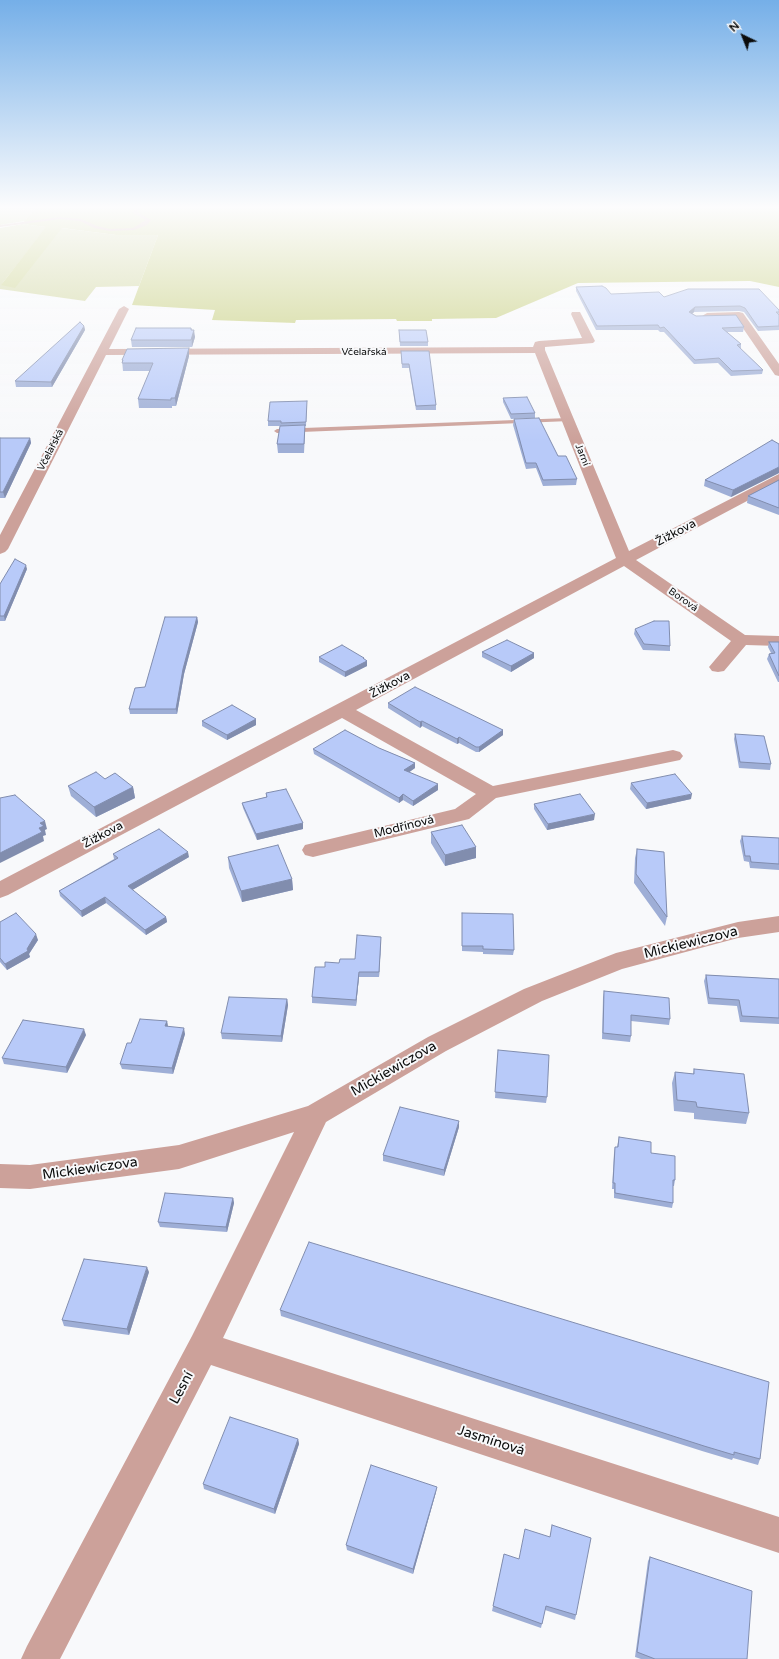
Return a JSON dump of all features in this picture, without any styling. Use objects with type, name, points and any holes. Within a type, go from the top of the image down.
[{"type":"street","name":"Včelařská","points":[[0,549],[124,309]]},
{"type":"street","name":"Včelařská","points":[[102,352],[539,350],[538,344],[589,341],[576,314]]},
{"type":"street","points":[[695,316],[739,315],[779,373]]},
{"type":"street","name":"Jarní","points":[[539,350],[625,560]]},
{"type":"street","name":"Žižkova","points":[[0,890],[779,478]]},
{"type":"street","name":"Borová","points":[[625,560],[741,640]]},
{"type":"street","points":[[718,667],[741,640],[779,641]]},
{"type":"street","points":[[342,710],[490,792]]},
{"type":"street","name":"Modřínová","points":[[312,850],[462,814],[490,792],[673,756]]},
{"type":"street","name":"Mickiewiczova","points":[[0,1176],[30,1177],[179,1157],[316,1114],[437,1044],[533,995],[616,962],[738,930],[779,924]]},
{"type":"street","name":"Lesní","points":[[40,1659],[203,1347],[316,1114]]},
{"type":"street","name":"Jasmínová","points":[[203,1347],[779,1535]]},
{"type":"lane","points":[[277,431],[568,420]]},
{"type":"green space","points":[[0,286],[121,286],[96,287],[85,301],[0,289]]},
{"type":"green space","points":[[139,286],[570,286],[496,318],[432,319],[432,321],[397,321],[396,319],[296,320],[295,323],[212,320],[215,310],[132,305]]},
{"type":"building","points":[[603,286],[611,294],[659,292],[664,297],[688,289],[759,289],[779,310],[779,312],[776,312],[779,315],[779,326],[758,327],[745,308],[740,306],[695,307],[689,312],[696,316],[736,315],[744,327],[722,328],[741,344],[737,345],[763,370],[732,371],[719,358],[695,360],[664,327],[660,328],[658,325],[597,326],[576,287]]},
{"type":"building","points":[[80,322],[84,326],[51,382],[15,381]]},
{"type":"building","points":[[136,328],[191,328],[191,330],[194,330],[191,340],[131,340]]},
{"type":"building","points":[[399,330],[426,330],[428,342],[400,342]]},
{"type":"building","points":[[189,348],[175,398],[171,398],[171,400],[138,399],[153,363],[122,363],[127,349]]},
{"type":"building","points":[[401,351],[429,351],[436,405],[416,406],[409,364],[402,364]]},
{"type":"building","points":[[527,397],[535,413],[511,414],[503,398]]},
{"type":"building","points":[[307,401],[306,422],[281,423],[281,421],[268,421],[270,402]]},
{"type":"building","points":[[539,418],[558,456],[566,456],[577,479],[543,480],[536,463],[526,463],[514,419]]},
{"type":"building","points":[[305,425],[304,444],[277,444],[280,426]]},
{"type":"building","points":[[0,438],[30,438],[3,492],[0,492]]},
{"type":"building","points":[[772,440],[779,444],[779,467],[733,490],[705,480]]},
{"type":"building","points":[[779,480],[779,508],[748,496]]},
{"type":"building","points":[[15,559],[26,565],[4,616],[0,616],[0,584]]},
{"type":"building","points":[[165,617],[197,617],[183,669],[176,709],[129,709],[135,688],[145,687]]},
{"type":"building","points":[[654,621],[669,621],[670,646],[644,644],[635,629]]},
{"type":"building","points":[[507,640],[534,653],[511,666],[482,652]]},
{"type":"building","points":[[769,642],[779,642],[779,676],[769,654],[775,653]]},
{"type":"building","points":[[342,645],[367,661],[345,672],[319,657]]},
{"type":"building","points":[[415,687],[503,730],[479,747],[476,747],[459,737],[457,739],[422,721],[420,722],[388,703]]},
{"type":"building","points":[[232,705],[256,719],[227,735],[202,721]]},
{"type":"building","points":[[345,730],[379,748],[415,763],[404,770],[438,784],[413,801],[403,794],[399,798],[313,749]]},
{"type":"building","points":[[735,734],[764,736],[771,764],[740,762]]},
{"type":"building","points":[[96,772],[105,779],[115,773],[133,787],[94,807],[68,786]]},
{"type":"building","points":[[675,774],[692,794],[647,803],[631,783]]},
{"type":"building","points":[[286,789],[303,823],[256,834],[242,803],[267,797],[266,793]]},
{"type":"building","points":[[580,794],[595,814],[548,824],[534,804]]},
{"type":"building","points":[[15,795],[45,821],[40,823],[44,826],[39,828],[42,832],[0,853],[0,798]]},
{"type":"building","points":[[462,825],[476,847],[445,855],[431,832]]},
{"type":"building","points":[[159,829],[188,852],[128,886],[166,917],[145,930],[105,897],[81,911],[59,891],[118,858],[113,854]]},
{"type":"building","points":[[742,836],[779,838],[779,864],[751,862],[750,856],[745,856]]},
{"type":"building","points":[[278,845],[292,879],[241,891],[228,857]]},
{"type":"building","points":[[637,849],[664,852],[667,917],[636,874]]},
{"type":"building","points":[[16,913],[36,934],[27,949],[28,951],[5,964],[0,958],[0,922]]},
{"type":"building","points":[[462,913],[513,914],[514,950],[483,949],[483,946],[462,946]]},
{"type":"building","points":[[357,935],[381,937],[379,972],[359,972],[356,1000],[312,997],[315,967],[325,967],[325,962],[339,963],[340,959],[355,959]]},
{"type":"building","points":[[706,975],[779,979],[779,1018],[742,1016],[739,1000],[709,998]]},
{"type":"building","points":[[604,991],[669,998],[670,1019],[631,1015],[631,1036],[603,1033]]},
{"type":"building","points":[[229,997],[287,999],[281,1036],[221,1033]]},
{"type":"building","points":[[140,1019],[167,1021],[165,1026],[184,1028],[172,1068],[120,1064],[127,1043],[131,1043]]},
{"type":"building","points":[[23,1020],[84,1029],[66,1067],[2,1058]]},
{"type":"building","points":[[498,1050],[549,1055],[547,1097],[495,1092]]},
{"type":"building","points":[[694,1069],[744,1074],[749,1113],[697,1107],[696,1102],[677,1100],[675,1072],[694,1074]]},
{"type":"building","points":[[400,1107],[459,1121],[444,1170],[383,1155]]},
{"type":"building","points":[[619,1137],[651,1142],[651,1153],[675,1156],[673,1203],[615,1193],[615,1183],[613,1183],[615,1147],[618,1147]]},
{"type":"building","points":[[165,1193],[233,1198],[226,1227],[158,1222]]},
{"type":"building","points":[[309,1242],[769,1382],[760,1459],[734,1452],[734,1455],[704,1446],[280,1310]]},
{"type":"building","points":[[84,1259],[147,1267],[127,1329],[62,1320]]},
{"type":"building","points":[[230,1417],[298,1439],[274,1509],[203,1484]]},
{"type":"building","points":[[371,1465],[437,1487],[413,1569],[346,1545]]},
{"type":"building","points":[[552,1525],[591,1538],[576,1615],[546,1606],[542,1624],[493,1606],[504,1554],[519,1559],[525,1529],[550,1537]]},
{"type":"building","points":[[650,1557],[752,1591],[747,1659],[655,1659],[637,1652]]}]
